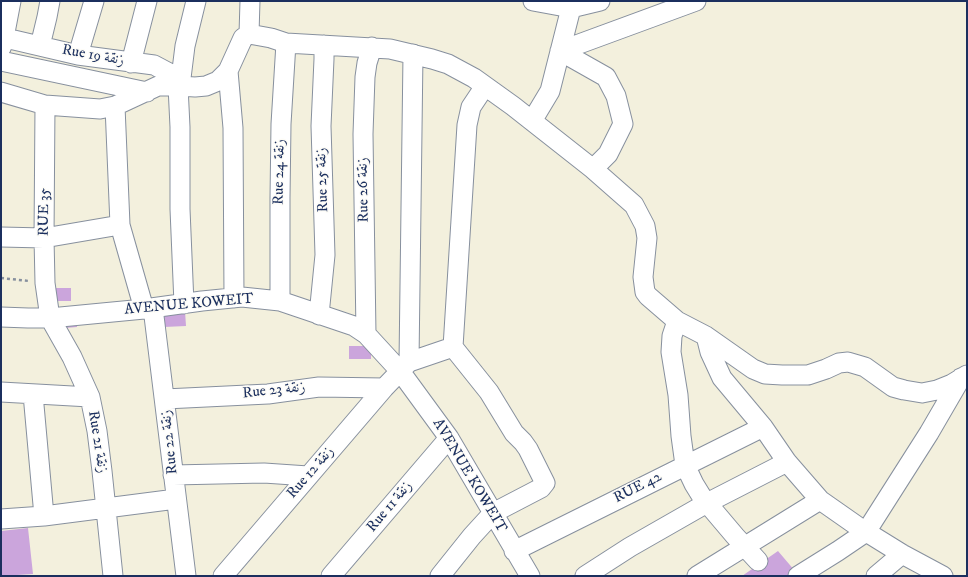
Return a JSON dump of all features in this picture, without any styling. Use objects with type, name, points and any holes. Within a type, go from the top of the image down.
[{"type":"street","points":[[2,41],[11,1]]},
{"type":"street","points":[[40,46],[50,1]]},
{"type":"street","points":[[78,55],[94,1]]},
{"type":"street","points":[[130,62],[147,1]]},
{"type":"street","points":[[184,304],[180,209],[179,86],[184,46],[196,1]]},
{"type":"street","points":[[249,34],[250,1]]},
{"type":"street","points":[[533,1],[570,4],[600,1]]},
{"type":"street","points":[[560,51],[696,1]]},
{"type":"street","points":[[532,121],[550,90],[570,4]]},
{"type":"street","points":[[1,92],[45,105],[100,109],[115,106],[158,86],[206,86],[218,81],[228,71],[243,38],[249,34],[271,38],[286,43],[390,49],[448,64],[474,78],[532,121],[592,169],[634,206],[645,226],[647,238],[643,269],[643,285],[645,292],[677,321],[706,336],[743,363],[765,374],[808,375],[839,363],[848,362],[865,367],[893,387],[922,393],[937,390],[964,377]]},
{"type":"street","name":"Rue 19 زنقة","points":[[2,41],[40,46],[78,55],[154,65],[171,74],[179,86]]},
{"type":"street","name":"Rue 24 زنقة","points":[[280,300],[281,124],[286,43]]},
{"type":"street","name":"Rue 25 زنقة","points":[[319,315],[325,256],[321,126],[324,45]]},
{"type":"street","name":"Rue 26 زنقة","points":[[366,334],[363,134],[365,77],[367,63],[372,47]]},
{"type":"street","points":[[560,51],[606,77],[616,96],[624,124],[608,154],[592,169]]},
{"type":"street","points":[[413,54],[405,366],[453,347]]},
{"type":"street","points":[[1,61],[147,92]]},
{"type":"street","points":[[228,71],[233,128],[234,298]]},
{"type":"street","points":[[440,576],[472,536],[493,513],[541,488],[545,484],[528,449],[514,432],[489,392],[453,347],[467,125],[471,107],[485,86]]},
{"type":"street","name":"RUE 35","points":[[45,105],[45,283],[50,318]]},
{"type":"street","name":"Rue 22 زنقة","points":[[115,106],[120,225],[148,308],[165,399],[186,576]]},
{"type":"street","points":[[1,237],[44,238],[120,225]]},
{"type":"street","name":"AVENUE KOWEIT","points":[[1,317],[50,318],[234,298],[263,298],[280,300],[319,315],[354,326],[405,366],[530,576]]},
{"type":"street","name":"Rue 21 زنقة","points":[[50,318],[72,357],[90,397],[97,431],[114,576]]},
{"type":"street","points":[[677,321],[672,336],[671,352],[678,395],[680,436],[685,465],[694,484],[707,503],[758,561]]},
{"type":"street","points":[[706,336],[710,352],[722,378],[763,427],[787,462],[820,500],[866,532],[902,554],[915,570],[943,576]]},
{"type":"street","name":"Rue 12 زنقة","points":[[223,576],[384,388],[405,366]]},
{"type":"street","points":[[799,575],[866,532],[964,377]]},
{"type":"street","name":"Rue 23 زنقة","points":[[165,399],[268,394],[319,387],[384,388]]},
{"type":"street","points":[[1,392],[90,397]]},
{"type":"street","points":[[33,394],[44,516]]},
{"type":"street","name":"RUE 42","points":[[514,551],[763,427]]},
{"type":"street","name":"Rue 11 زنقة","points":[[331,576],[449,438]]},
{"type":"street","points":[[585,576],[630,547],[707,503],[787,462]]},
{"type":"street","points":[[173,475],[264,473],[308,476]]},
{"type":"street","points":[[1,519],[44,516],[176,499]]},
{"type":"street","points":[[697,576],[820,500]]},
{"type":"street","points":[[876,576],[902,554]]},
{"type":"path","points":[[1,278],[45,283]]},
{"type":"building","points":[[55,288],[71,288],[71,301],[56,301]]},
{"type":"building","points":[[185,311],[186,326],[164,327],[163,312]]},
{"type":"building","points":[[77,319],[77,327],[65,328],[64,320]]},
{"type":"building","points":[[349,346],[371,346],[371,359],[349,359]]},
{"type":"building","points":[[28,528],[33,574],[1,576],[1,531]]},
{"type":"building","points":[[778,551],[795,571],[787,576],[742,576]]}]
